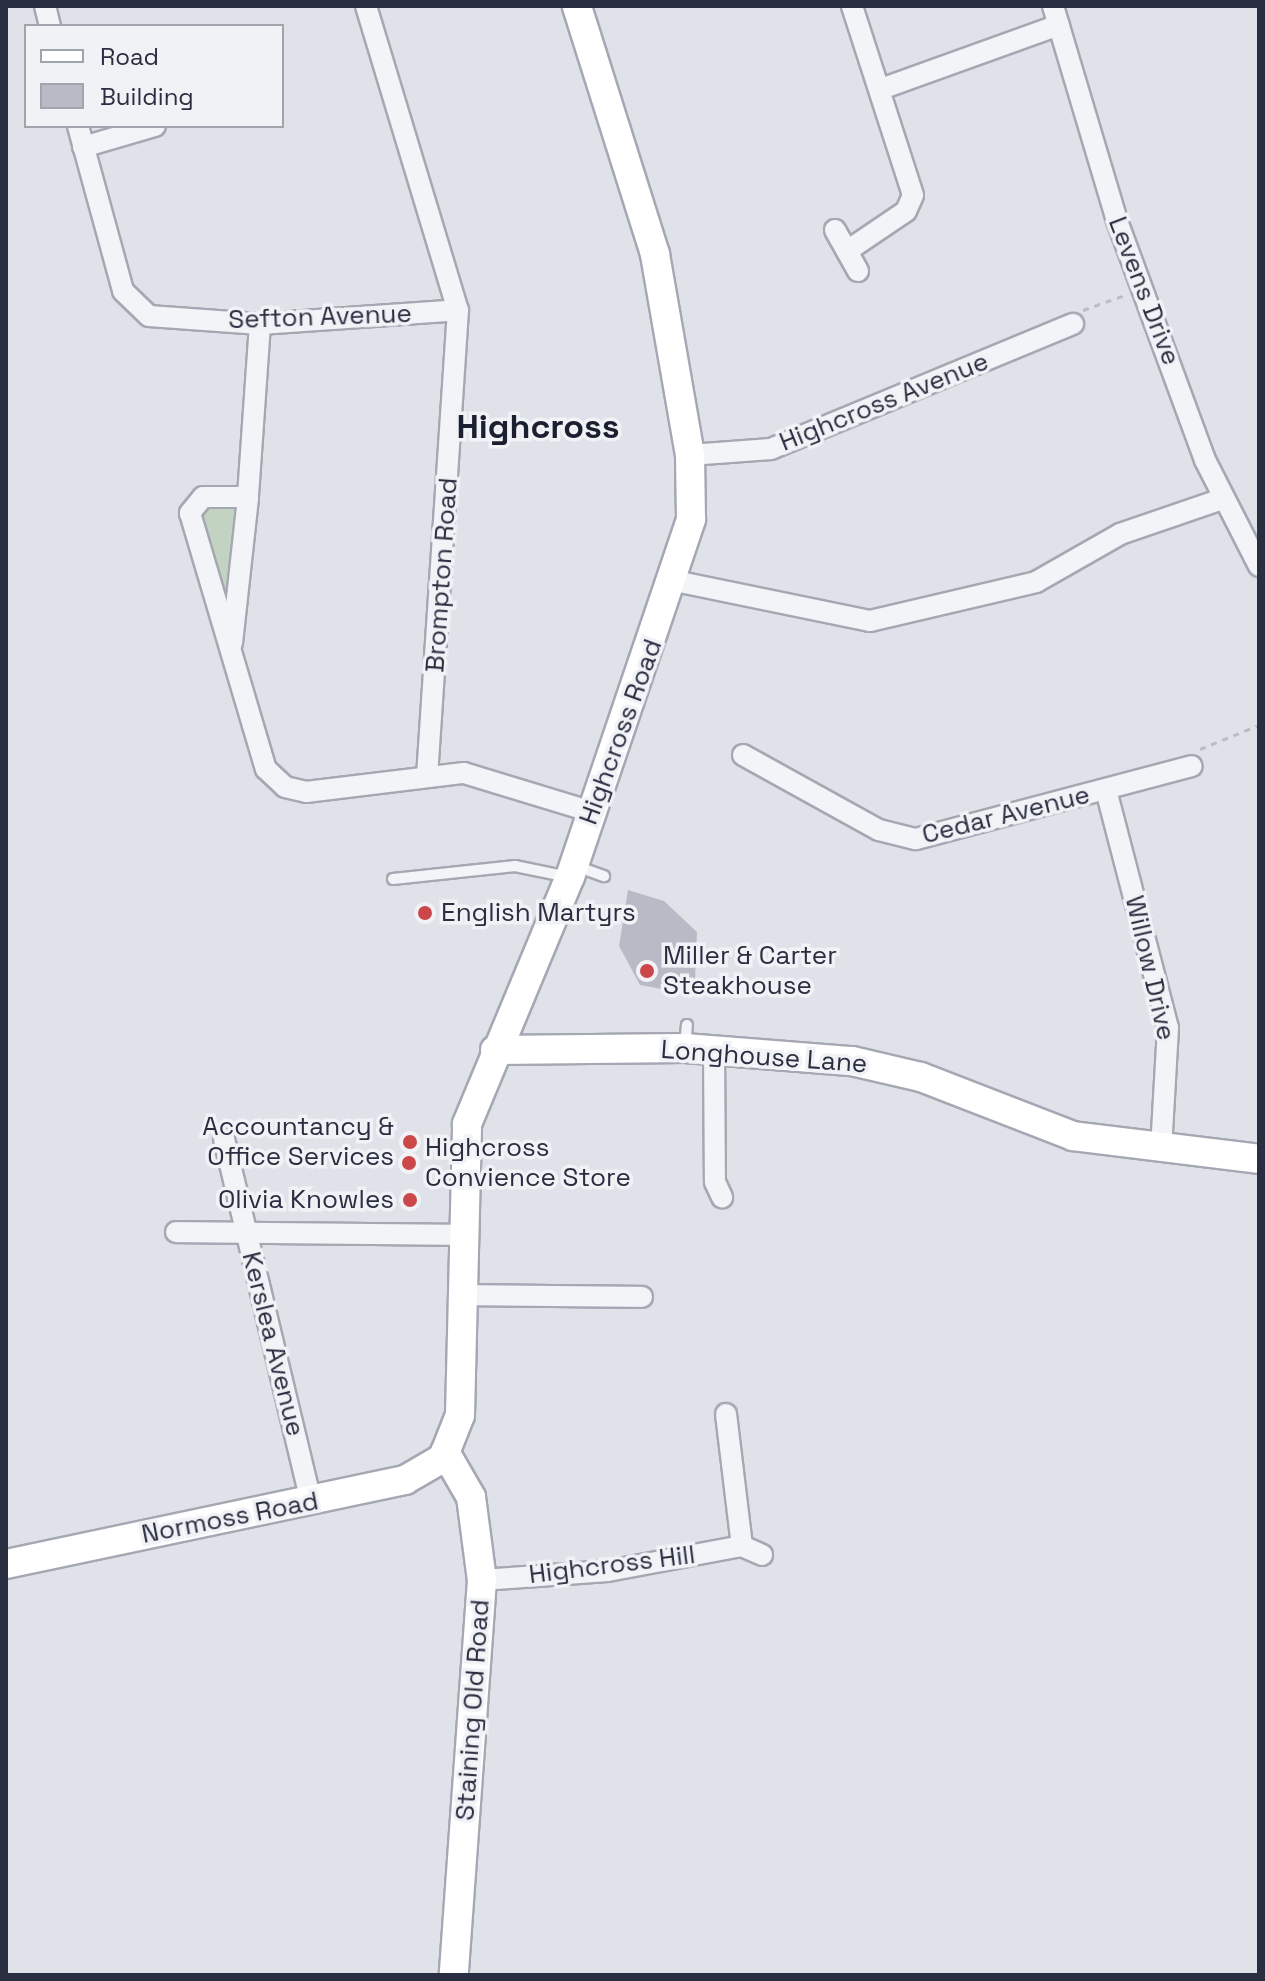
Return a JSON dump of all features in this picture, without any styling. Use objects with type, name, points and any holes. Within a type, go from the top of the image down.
[{"type":"main road","name":"Highcross Road","points":[[445,1452],[460,1415],[467,1124],[495,1050],[572,871],[675,581],[691,519],[690,455],[655,254],[577,6]]},
{"type":"main road","name":"Longhouse Lane","points":[[495,1050],[686,1036],[714,1049],[884,1067],[1073,1136],[1259,1159]]},
{"type":"main road","name":"Normoss Road","points":[[6,1564],[405,1480],[445,1452]]},
{"type":"main road","name":"Staining Old Road","points":[[445,1452],[471,1497],[482,1580],[454,1975]]},
{"type":"street","name":"Brompton Road","points":[[366,6],[458,310],[427,775]]},
{"type":"street","points":[[847,251],[906,211],[913,195],[852,6]]},
{"type":"street","points":[[881,89],[1056,15]]},
{"type":"street","name":"Levens Drive","points":[[1056,15],[1144,288],[1222,499],[1259,566]]},
{"type":"street","name":"Sefton Avenue","points":[[78,128],[130,301],[149,316],[260,324],[458,310]]},
{"type":"street","points":[[83,147],[148,128]]},
{"type":"street","points":[[835,230],[858,271]]},
{"type":"street","points":[[232,643],[248,497],[260,324]]},
{"type":"street","name":"Highcross Avenue","points":[[690,455],[771,449],[1073,324]]},
{"type":"street","points":[[248,497],[203,497],[190,513],[232,643],[266,769],[285,787],[306,792],[427,775],[494,778],[592,812]]},
{"type":"street","points":[[675,581],[870,621],[1036,582],[1120,534],[1222,499]]},
{"type":"street","name":"Cedar Avenue","points":[[743,755],[905,838],[1192,766]]},
{"type":"street","name":"Willow Drive","points":[[1106,790],[1168,1028],[1161,1149]]},
{"type":"street","points":[[714,1049],[715,1182],[722,1197]]},
{"type":"street","name":"Kerslea Avenue","points":[[224,1139],[311,1502]]},
{"type":"street","points":[[176,1232],[464,1235]]},
{"type":"street","points":[[464,1295],[642,1297]]},
{"type":"street","points":[[726,1414],[742,1546],[762,1555]]},
{"type":"street","name":"Highcross Hill","points":[[482,1580],[608,1571],[742,1546]]},
{"type":"lane","points":[[393,879],[515,866],[604,876]]},
{"type":"path","points":[[1073,324],[1072,314],[1144,288]]},
{"type":"path","points":[[1192,766],[1194,751],[1259,725]]},
{"type":"green space","points":[[248,497],[232,643],[194,505]]},
{"type":"building","points":[[628,890],[664,901],[697,932],[695,982],[674,977],[672,991],[640,985],[619,946]]},
{"type":"place","name":"English Martyrs","points":[[425,913]]},
{"type":"place","name":"Miller & Carter Steakhouse","points":[[647,971]]},
{"type":"place","name":"Accountancy & Office Services","points":[[410,1142]]},
{"type":"place","name":"Highcross Convience Store","points":[[409,1163]]},
{"type":"place","name":"Olivia Knowles","points":[[410,1200]]},
{"type":"district","name":"Highcross","points":[[538,427]]}]
